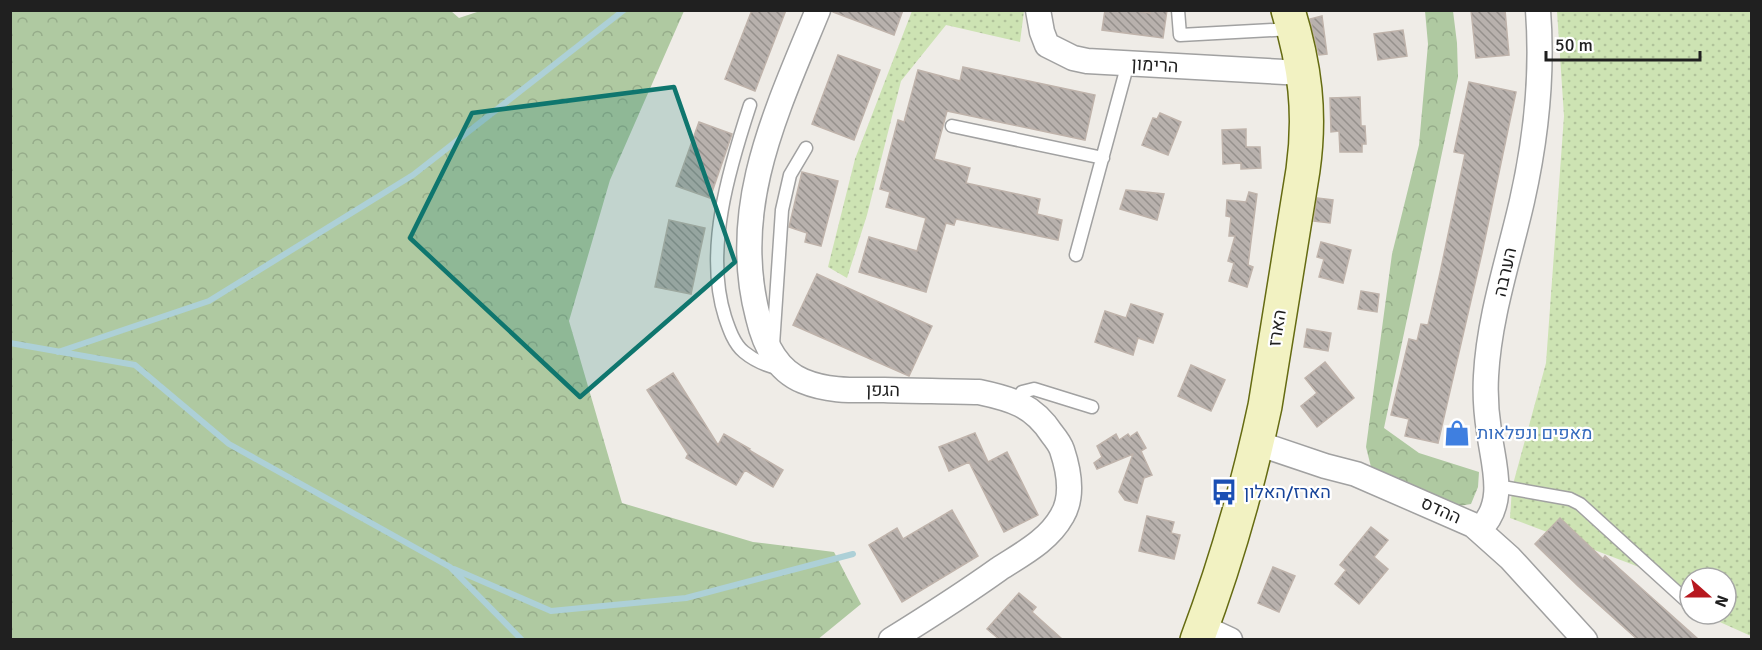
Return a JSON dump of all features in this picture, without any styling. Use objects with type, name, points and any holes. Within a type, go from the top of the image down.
[{"type":"street","points":[[778,363],[761,331],[753,299],[748,267],[749,233],[754,192],[764,149],[781,99],[818,10]]},
{"type":"street","name":"הרימון","points":[[1038,10],[1047,45],[1073,58],[1087,61],[1303,73]]},
{"type":"street","name":"הערבה","points":[[1479,530],[1493,510],[1497,486],[1487,415],[1486,374],[1495,313],[1534,138],[1539,71],[1538,10]]},
{"type":"street","name":"הארז","points":[[1210,635],[1230,544],[1265,406],[1306,148],[1307,110],[1303,73],[1291,20]]},
{"type":"street","name":"הגפן","points":[[778,363],[801,381],[829,389],[980,392],[1004,397],[1029,408],[1045,423],[1061,446],[1067,467],[1068,503],[1054,528],[1041,541],[954,600],[891,639]]},
{"type":"street","name":"ההדס","points":[[1257,443],[1356,474],[1473,525],[1510,558],[1585,639]]},
{"type":"lane","points":[[1178,10],[1180,35],[1291,20]]},
{"type":"lane","points":[[1076,255],[1128,63]]},
{"type":"lane","points":[[750,105],[729,175],[718,245],[718,266],[722,306],[729,331],[742,351],[761,364],[778,363],[778,293],[782,210],[790,175],[806,148]]},
{"type":"lane","points":[[952,126],[1103,158]]},
{"type":"lane","points":[[1016,402],[1022,392],[1034,389],[1092,407]]},
{"type":"lane","points":[[1497,486],[1570,499],[1580,504],[1678,593]]},
{"type":"highlighted area","points":[[674,87],[735,262],[580,397],[410,238],[472,113]]},
{"type":"green space","points":[[483,10],[684,11],[610,180],[569,321],[622,503],[753,542],[834,552],[861,604],[817,640],[11,639],[11,11],[451,11],[459,18]]},
{"type":"green space","points":[[912,11],[1024,11],[1020,42],[946,25],[901,81],[867,215],[847,278],[828,267],[855,159]]},
{"type":"green space","points":[[1425,11],[1453,11],[1458,77],[1384,428],[1419,453],[1479,472],[1478,487],[1471,504],[1459,506],[1371,467],[1366,447],[1392,254],[1419,145],[1428,44]]},
{"type":"green space","points":[[1557,11],[1751,11],[1751,636],[1729,626],[1738,626],[1738,566],[1678,566],[1678,595],[1639,567],[1510,518],[1512,488],[1546,363],[1564,116]]},
{"type":"building","points":[[752,10],[786,10],[755,91],[725,79]]},
{"type":"building","points":[[833,10],[903,10],[894,35],[833,12]]},
{"type":"building","points":[[1105,10],[1150,13],[1150,10],[1167,10],[1163,38],[1102,30]]},
{"type":"building","points":[[1471,10],[1505,10],[1509,55],[1476,58]]},
{"type":"building","points":[[1322,16],[1327,54],[1319,55],[1310,19]]},
{"type":"building","points":[[1403,30],[1407,56],[1378,60],[1374,34]]},
{"type":"building","points":[[838,55],[880,70],[854,140],[812,124]]},
{"type":"building","points":[[963,67],[1095,95],[1085,140],[947,111],[934,159],[970,168],[966,183],[1040,199],[1037,214],[1062,220],[1058,240],[956,219],[954,225],[946,223],[926,292],[859,272],[869,237],[917,251],[926,218],[886,207],[890,192],[880,189],[898,120],[904,122],[918,70],[960,81]]},
{"type":"building","points":[[1469,82],[1516,92],[1438,443],[1405,436],[1409,419],[1391,415],[1409,339],[1417,341],[1421,324],[1428,325],[1465,154],[1454,152]]},
{"type":"building","points":[[1360,97],[1361,126],[1365,126],[1366,144],[1362,144],[1362,152],[1340,152],[1339,131],[1331,132],[1330,98]]},
{"type":"building","points":[[1160,113],[1181,122],[1168,155],[1142,145],[1153,118],[1157,119]]},
{"type":"building","points":[[699,122],[732,134],[710,198],[676,186]]},
{"type":"building","points":[[1246,129],[1246,147],[1260,147],[1261,168],[1241,169],[1241,163],[1223,164],[1222,130]]},
{"type":"building","points":[[802,172],[838,181],[821,246],[805,242],[807,233],[789,227]]},
{"type":"building","points":[[1126,190],[1164,194],[1157,220],[1120,209]]},
{"type":"building","points":[[1249,192],[1257,194],[1248,265],[1253,267],[1247,287],[1229,281],[1234,263],[1228,261],[1235,236],[1229,236],[1231,217],[1226,216],[1227,200],[1246,202]]},
{"type":"building","points":[[1317,198],[1333,200],[1330,223],[1314,221]]},
{"type":"building","points":[[669,220],[705,228],[691,294],[655,287]]},
{"type":"building","points":[[1321,242],[1351,250],[1343,283],[1319,277],[1324,259],[1317,257]]},
{"type":"building","points":[[817,274],[932,326],[909,376],[793,325]]},
{"type":"building","points":[[1361,291],[1379,294],[1377,312],[1358,309]]},
{"type":"building","points":[[1131,304],[1163,314],[1153,343],[1138,338],[1133,355],[1095,342],[1105,311],[1126,318]]},
{"type":"building","points":[[1307,329],[1331,333],[1328,351],[1304,347]]},
{"type":"building","points":[[1325,362],[1354,398],[1317,427],[1301,406],[1317,393],[1305,378]]},
{"type":"building","points":[[1191,365],[1225,380],[1211,411],[1178,396]]},
{"type":"building","points":[[673,373],[718,445],[724,434],[783,470],[773,487],[745,470],[736,485],[686,458],[688,454],[647,390]]},
{"type":"building","points":[[1137,432],[1146,448],[1141,451],[1152,475],[1144,478],[1137,503],[1125,500],[1119,492],[1133,454],[1097,469],[1094,463],[1102,457],[1097,446],[1116,434],[1119,440],[1128,434],[1130,437]]},
{"type":"building","points":[[975,433],[988,462],[1007,452],[1038,515],[1004,532],[969,462],[949,471],[939,447]]},
{"type":"building","points":[[952,510],[978,556],[902,602],[869,545],[897,528],[903,539]]},
{"type":"building","points":[[1147,516],[1174,522],[1171,533],[1180,535],[1174,559],[1139,551]]},
{"type":"building","points":[[1560,518],[1603,559],[1605,556],[1678,621],[1678,626],[1683,626],[1698,639],[1637,639],[1535,544]]},
{"type":"building","points":[[1371,527],[1388,540],[1374,557],[1388,569],[1359,604],[1335,584],[1346,570],[1340,565]]},
{"type":"building","points":[[1273,567],[1295,576],[1279,612],[1258,603]]},
{"type":"building","points":[[1019,593],[1036,607],[1032,612],[1062,639],[999,639],[987,629]]},
{"type":"waterway","points":[[58,352],[209,301],[413,175],[624,10]]},
{"type":"waterway","points":[[10,343],[135,365],[229,444],[450,567],[522,640]]},
{"type":"waterway","points":[[454,569],[551,611],[686,598],[853,554]]},
{"type":"place","name":"מאפים ונפלאות","points":[[1457,433]]},
{"type":"place","name":"הארז/האלון","points":[[1224,492]]}]
